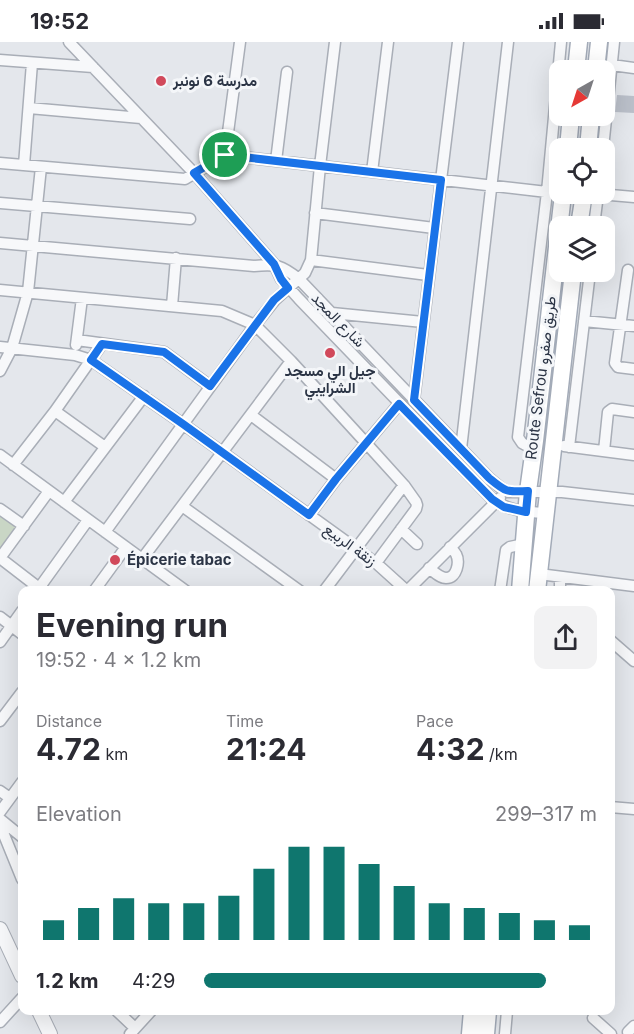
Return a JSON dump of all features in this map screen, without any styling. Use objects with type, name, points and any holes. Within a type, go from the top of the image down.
[{"type":"main road","points":[[577,60],[579,42]]},
{"type":"main road","points":[[599,42],[602,60]]},
{"type":"main road","name":"Route Sefrou طريق صفرو","points":[[520,586],[554,204]]},
{"type":"main road","name":"Route Sefrou طريق صفرو","points":[[538,586],[548,491],[562,446],[572,282]]},
{"type":"main road","points":[[470,1034],[472,1015]]},
{"type":"main road","points":[[486,1034],[488,1015]]},
{"type":"street","points":[[69,42],[194,173],[274,264]]},
{"type":"street","points":[[225,155],[240,42]]},
{"type":"street","points":[[105,532],[255,325],[274,300],[299,279],[311,260],[335,42]]},
{"type":"street","points":[[372,172],[388,42]]},
{"type":"street","points":[[414,400],[458,42]]},
{"type":"street","points":[[461,449],[508,42]]},
{"type":"street","points":[[557,138],[561,42]]},
{"type":"street","points":[[607,60],[614,42]]},
{"type":"street","points":[[0,60],[93,68]]},
{"type":"street","points":[[24,165],[32,63]]},
{"type":"street","points":[[615,68],[634,68]]},
{"type":"street","points":[[276,161],[287,72]]},
{"type":"street","points":[[29,108],[141,118]]},
{"type":"street","points":[[0,163],[185,179],[225,155],[549,192]]},
{"type":"street","points":[[0,371],[12,348],[28,292],[41,167]]},
{"type":"street","points":[[615,195],[634,197]]},
{"type":"street","points":[[0,203],[190,219]]},
{"type":"street","points":[[315,213],[434,228]]},
{"type":"street","points":[[0,243],[254,266],[274,264]]},
{"type":"street","points":[[172,306],[176,258]]},
{"type":"street","points":[[311,260],[428,275]]},
{"type":"street","name":"شارع المجد","points":[[274,264],[299,279],[489,478],[505,491]]},
{"type":"street","name":"شارع المجد","points":[[274,264],[288,288],[496,502],[504,507],[526,512],[546,513]]},
{"type":"street","points":[[628,270],[615,363],[618,367],[634,369]]},
{"type":"street","points":[[589,282],[562,446],[634,455]]},
{"type":"street","points":[[0,290],[222,311],[255,325],[366,442],[404,485],[417,505],[376,563]]},
{"type":"street","points":[[75,355],[82,298]]},
{"type":"street","points":[[332,313],[423,322]]},
{"type":"street","points":[[584,321],[634,326]]},
{"type":"street","points":[[77,340],[164,352],[210,386]]},
{"type":"street","points":[[13,465],[55,411],[102,344]]},
{"type":"street","name":"زنقة الربيع","points":[[0,347],[75,355],[91,360],[376,563],[401,586]]},
{"type":"street","points":[[142,559],[291,361]]},
{"type":"street","points":[[64,502],[144,396]]},
{"type":"street","points":[[309,515],[399,404]]},
{"type":"street","points":[[604,451],[609,410],[634,412]]},
{"type":"street","points":[[55,411],[105,447]]},
{"type":"street","points":[[251,415],[336,479]]},
{"type":"street","points":[[0,455],[179,586]]},
{"type":"street","points":[[328,586],[404,485]]},
{"type":"street","points":[[33,586],[0,558],[49,491]]},
{"type":"street","points":[[412,586],[505,491],[548,491],[634,500]]},
{"type":"street","points":[[182,506],[293,586]]},
{"type":"street","points":[[0,509],[24,526]]},
{"type":"street","points":[[41,586],[88,520]]},
{"type":"street","points":[[401,529],[417,544]]},
{"type":"street","points":[[502,586],[506,550],[524,544]]},
{"type":"street","points":[[98,586],[126,547]]},
{"type":"street","points":[[429,568],[443,578],[448,578],[455,573],[457,555],[450,547]]},
{"type":"street","points":[[539,574],[634,585]]},
{"type":"street","points":[[560,577],[560,586]]},
{"type":"street","points":[[0,617],[18,631]]},
{"type":"street","points":[[0,642],[18,617]]},
{"type":"street","points":[[615,645],[634,662]]},
{"type":"street","points":[[0,721],[18,697]]},
{"type":"street","points":[[0,812],[18,787]]},
{"type":"street","points":[[0,790],[10,798]]},
{"type":"street","points":[[615,807],[634,809]]},
{"type":"street","points":[[0,819],[18,834]]},
{"type":"street","points":[[0,825],[18,869]]},
{"type":"street","points":[[0,930],[18,968]]},
{"type":"street","points":[[0,1022],[18,1002]]},
{"type":"street","points":[[41,1015],[50,1034]]},
{"type":"street","points":[[120,1015],[132,1031],[147,1015]]},
{"type":"street","points":[[505,1034],[507,1015]]},
{"type":"street","points":[[592,1018],[611,1034]]},
{"type":"green space","points":[[0,510],[21,526],[0,554]]},
{"type":"building","points":[[617,95],[634,96],[634,113],[615,112]]},
{"type":"place","name":"مدرسة 6 نونبر","points":[[161,81]]},
{"type":"place","name":"جيل الي مسجد الشرايبي","points":[[330,353]]},
{"type":"place","name":"Épicerie tabac","points":[[115,560]]},
{"type":"route","points":[[225,155],[441,180],[414,400],[501,488],[508,492],[528,491],[526,512],[504,507],[492,499],[399,404],[309,515],[91,360],[102,344],[164,352],[210,386],[274,300],[288,288],[274,264],[194,173],[225,155]]}]
